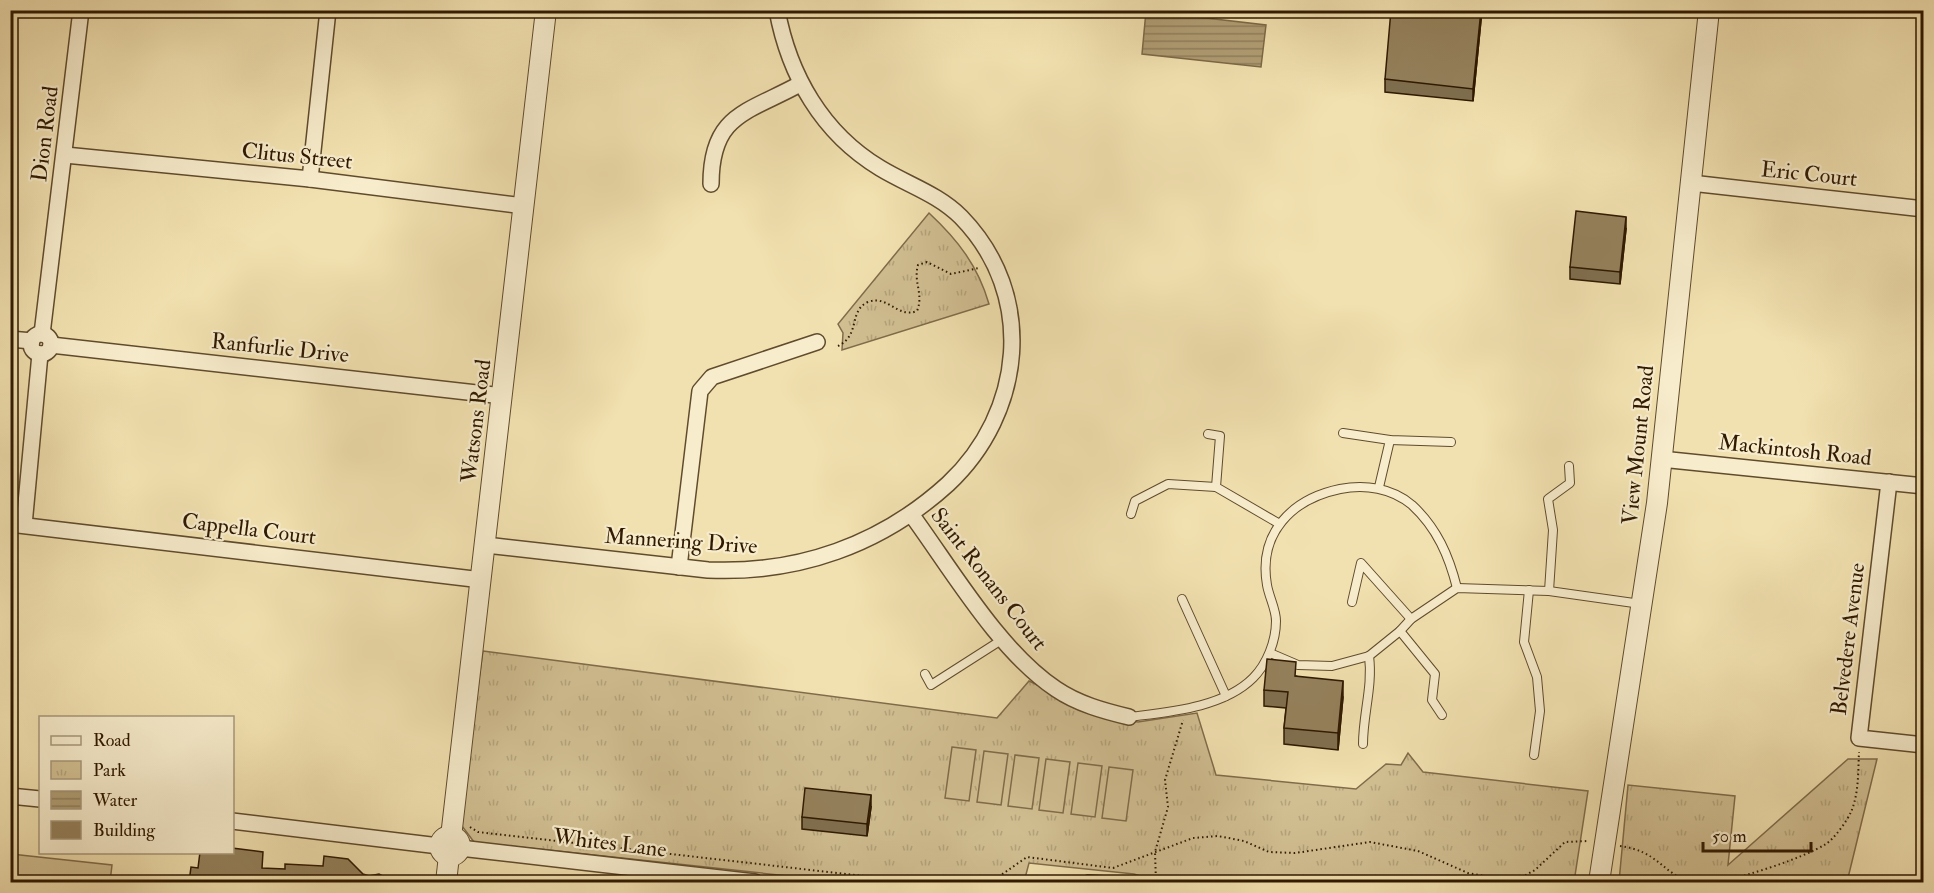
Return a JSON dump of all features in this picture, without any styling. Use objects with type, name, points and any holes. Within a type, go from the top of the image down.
[{"type":"street","name":"Dion Road","points":[[17,525],[65,154],[81,10]]},
{"type":"street","points":[[310,179],[328,10]]},
{"type":"street","name":"Watsons Road","points":[[446,882],[546,10]]},
{"type":"street","name":"Mannering Drive","points":[[486,545],[679,567],[734,571],[786,567],[852,547],[911,514],[955,477],[987,436],[998,416],[1011,369],[1012,349],[1008,306],[992,261],[962,218],[924,190],[864,157],[831,127],[800,84],[786,48],[777,10]]},
{"type":"street","name":"View Mount Road","points":[[1599,882],[1642,604],[1661,459],[1709,10]]},
{"type":"street","points":[[711,184],[712,151],[725,127],[800,84]]},
{"type":"street","name":"Clitus Street","points":[[65,154],[310,179],[524,206]]},
{"type":"street","name":"Eric Court","points":[[1690,183],[1923,209]]},
{"type":"street","name":"Ranfurlie Drive","points":[[10,339],[503,396]]},
{"type":"street","points":[[679,567],[700,391],[705,384],[719,374],[817,342]]},
{"type":"street","name":"Mackintosh Road","points":[[1661,459],[1923,486]]},
{"type":"street","name":"Belvedere Avenue","points":[[1889,482],[1859,738],[1923,745]]},
{"type":"street","name":"Saint Ronans Court","points":[[911,514],[1023,663],[1057,690],[1084,704],[1128,717]]},
{"type":"street","name":"Cappella Court","points":[[17,525],[482,580]]},
{"type":"street","points":[[10,796],[39,799]]},
{"type":"street","name":"Whites Lane","points":[[234,821],[450,842],[754,882]]},
{"type":"lane","points":[[1343,433],[1390,440],[1451,442]]},
{"type":"lane","points":[[1208,434],[1220,435],[1216,487]]},
{"type":"lane","points":[[1378,487],[1390,440]]},
{"type":"lane","points":[[1549,591],[1553,530],[1548,499],[1570,483],[1569,466]]},
{"type":"lane","points":[[1131,514],[1135,501],[1168,484],[1216,487],[1278,523]]},
{"type":"lane","points":[[1128,717],[1186,709],[1226,696],[1252,679],[1270,653],[1276,620],[1266,584],[1268,554],[1278,523],[1294,507],[1318,493],[1352,487],[1378,487],[1411,504],[1432,526],[1449,558],[1456,588]]},
{"type":"lane","points":[[1352,602],[1360,563],[1411,619]]},
{"type":"lane","points":[[1270,653],[1299,665],[1332,666],[1369,656],[1411,619],[1456,588],[1549,591],[1642,604]]},
{"type":"lane","points":[[1529,590],[1524,642],[1537,677],[1540,711],[1534,755]]},
{"type":"lane","points":[[1182,599],[1226,696]]},
{"type":"lane","points":[[1400,631],[1435,674],[1432,700],[1442,715]]},
{"type":"lane","points":[[925,674],[932,685],[1004,639]]},
{"type":"lane","points":[[1364,744],[1363,726],[1371,675],[1369,656]]},
{"type":"lane","points":[[1088,879],[1135,882]]},
{"type":"path","points":[[838,346],[849,341],[855,328],[856,313],[864,304],[876,300],[902,313],[910,314],[917,311],[921,301],[915,275],[918,266],[927,262],[951,274],[971,272],[979,268]]},
{"type":"path","points":[[1156,882],[1155,852],[1168,807],[1165,780],[1186,709]]},
{"type":"path","points":[[1718,882],[1744,877],[1801,856],[1828,843],[1851,813],[1857,792],[1859,738]]},
{"type":"path","points":[[450,842],[469,826],[478,832],[916,882]]},
{"type":"path","points":[[991,882],[1028,857],[1113,868],[1193,838],[1218,836],[1244,842],[1269,852],[1295,854],[1370,842],[1418,851],[1468,873],[1496,878],[1524,876],[1535,870],[1565,842],[1576,840],[1647,852],[1683,880],[1690,882]]},
{"type":"path","points":[[1738,882],[1744,877]]},
{"type":"green space","points":[[929,213],[966,254],[989,304],[842,350],[843,333],[838,324]]},
{"type":"green space","points":[[483,651],[997,718],[1029,681],[1099,714],[1138,722],[1197,713],[1216,775],[1356,789],[1386,764],[1401,765],[1408,753],[1423,772],[1588,791],[1574,882],[1158,882],[1134,874],[1029,863],[1024,882],[844,882],[474,842],[459,822]]},
{"type":"green space","points":[[952,747],[976,750],[969,801],[945,798]]},
{"type":"green space","points":[[984,751],[1008,754],[1001,805],[977,802]]},
{"type":"green space","points":[[1015,755],[1039,758],[1032,809],[1008,806]]},
{"type":"green space","points":[[1046,759],[1070,762],[1063,813],[1039,810]]},
{"type":"green space","points":[[1848,759],[1877,759],[1847,882],[1619,882],[1628,785],[1735,796],[1728,865]]},
{"type":"green space","points":[[1078,763],[1102,766],[1095,817],[1071,814]]},
{"type":"green space","points":[[1109,767],[1133,770],[1126,821],[1102,818]]},
{"type":"green space","points":[[11,854],[112,865],[110,882],[11,882]]},
{"type":"water","points":[[1146,11],[1266,25],[1261,67],[1142,54]]},
{"type":"building","points":[[1391,10],[1481,10],[1473,89],[1385,79]]},
{"type":"building","points":[[1576,211],[1626,217],[1620,272],[1570,267]]},
{"type":"building","points":[[1267,659],[1296,662],[1295,676],[1343,681],[1338,733],[1284,728],[1288,692],[1264,690]]},
{"type":"building","points":[[805,788],[871,795],[867,824],[802,817]]},
{"type":"building","points":[[234,848],[263,852],[262,868],[285,869],[285,864],[323,866],[324,856],[348,859],[363,874],[369,876],[379,874],[395,882],[189,882],[191,867],[198,868],[200,854],[234,854]]}]
